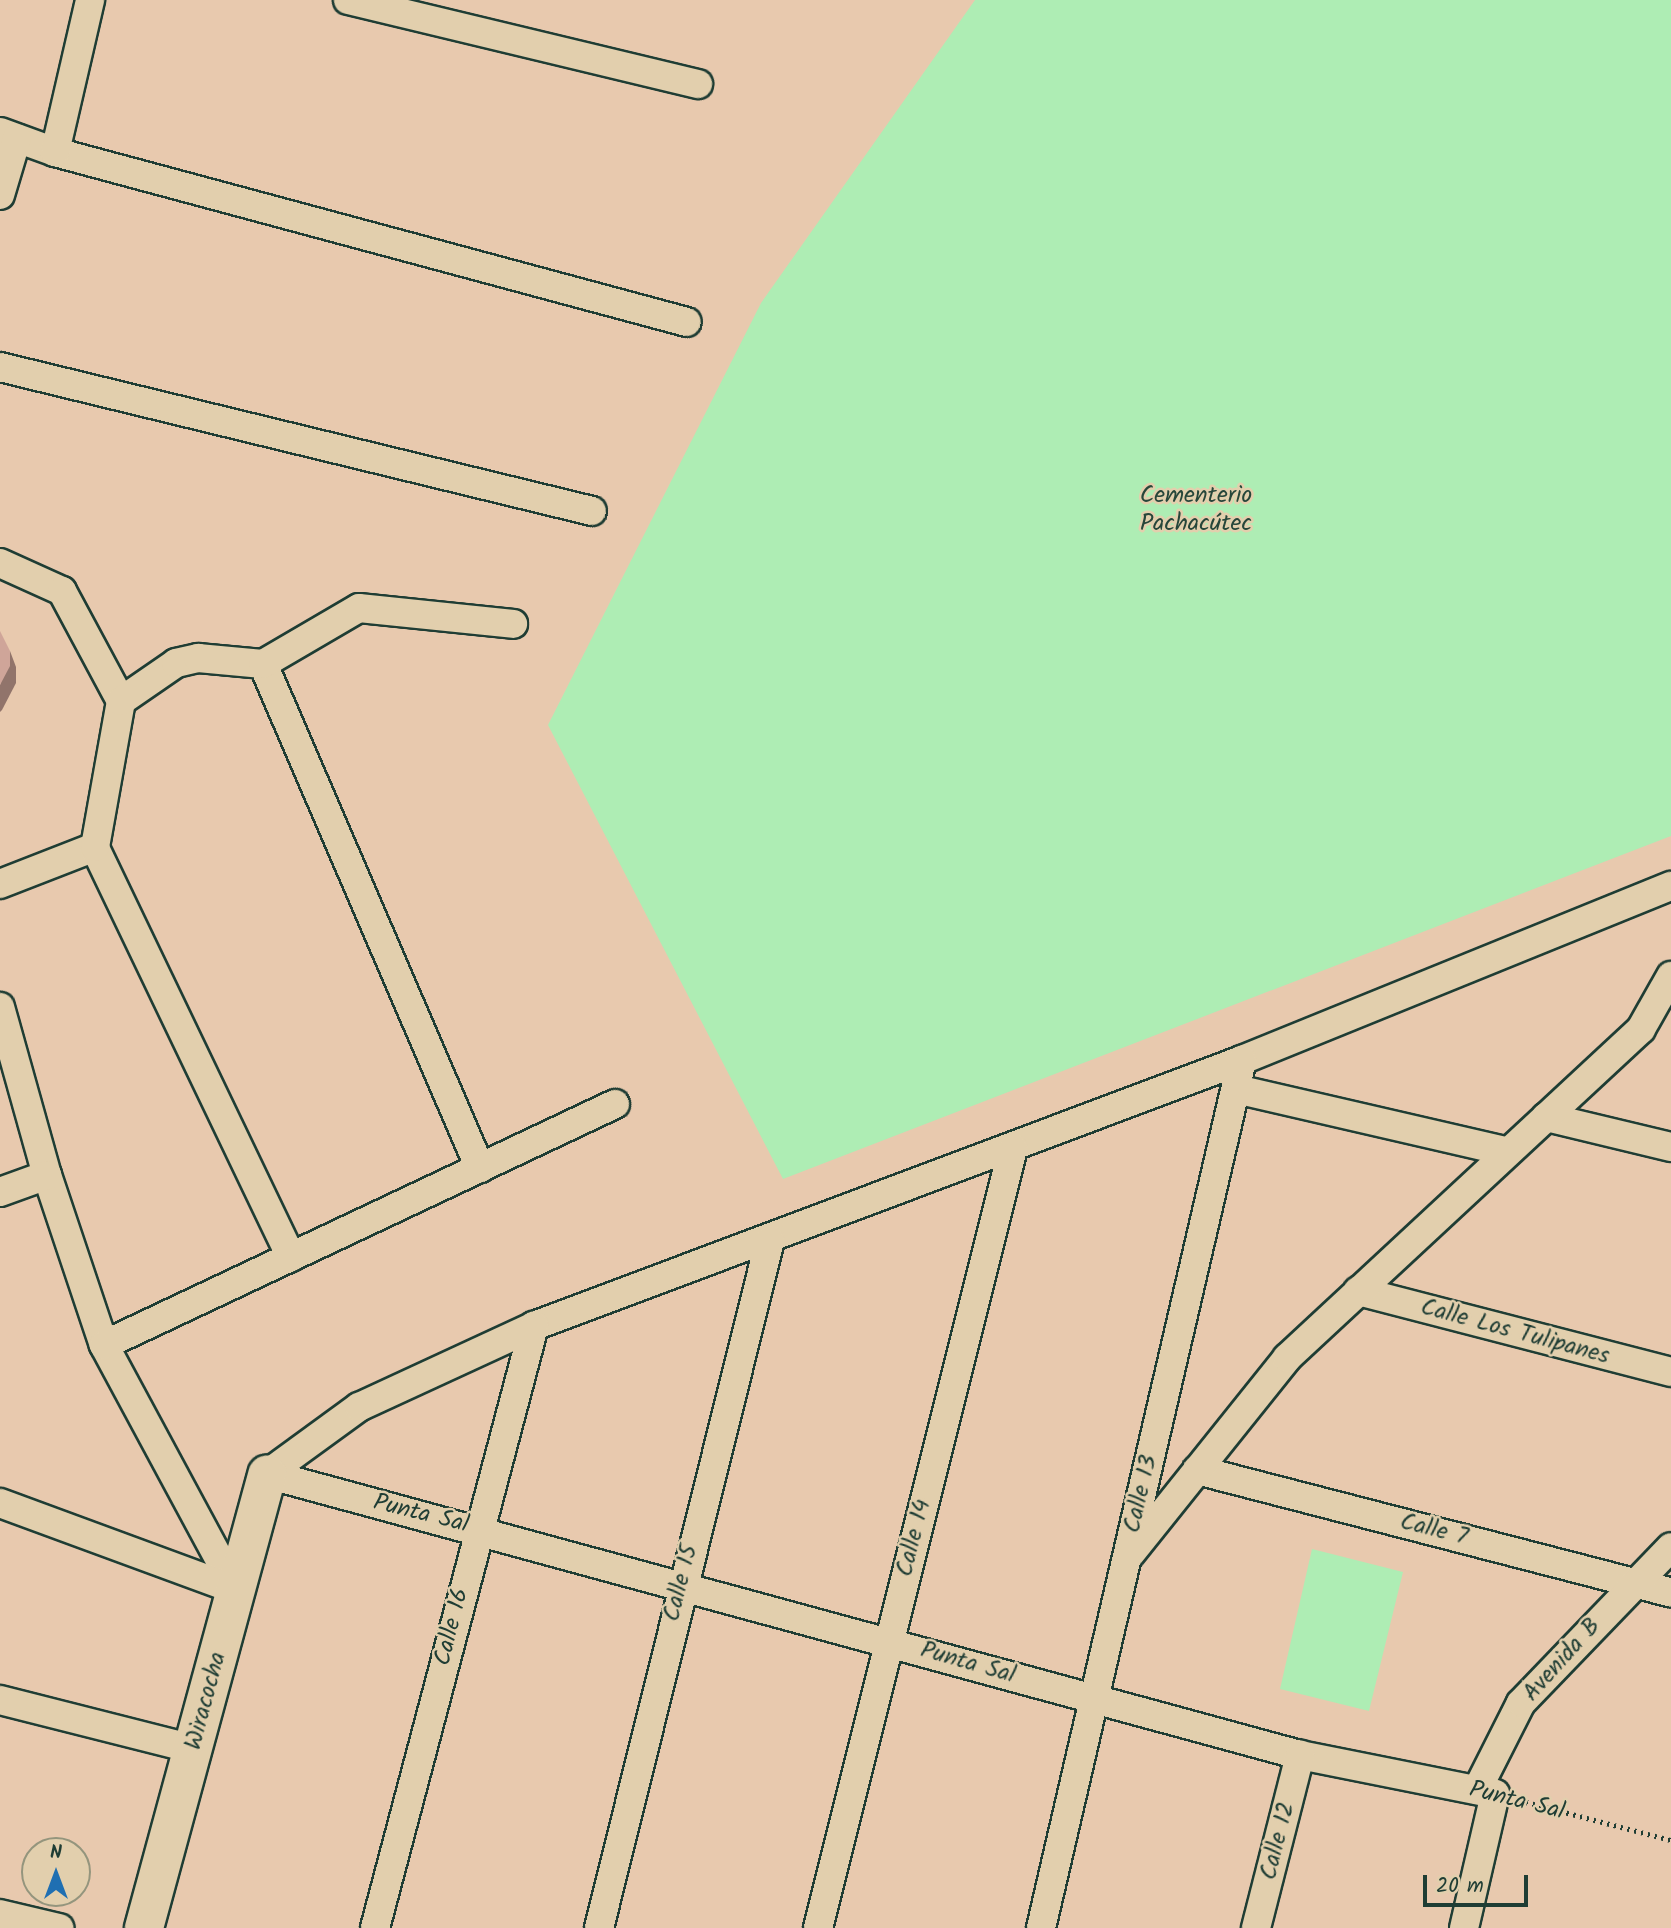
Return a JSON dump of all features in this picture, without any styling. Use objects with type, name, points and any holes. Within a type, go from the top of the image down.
[{"type":"street","points":[[55,152],[90,0]]},
{"type":"street","points":[[348,0],[698,84]]},
{"type":"street","points":[[0,195],[8,135],[55,152],[687,322]]},
{"type":"street","points":[[0,367],[592,511]]},
{"type":"street","points":[[0,562],[62,591],[121,701],[95,847],[291,1257]]},
{"type":"street","points":[[121,701],[176,663],[198,658],[263,664],[359,608],[513,624]]},
{"type":"street","points":[[263,664],[480,1168]]},
{"type":"street","points":[[0,884],[95,847]]},
{"type":"street","points":[[267,1474],[359,1407],[534,1326],[770,1240],[1242,1060],[1671,886]]},
{"type":"street","points":[[1125,1561],[1287,1358],[1641,1029],[1671,976]]},
{"type":"street","points":[[0,1006],[47,1175],[104,1345],[236,1590]]},
{"type":"street","name":"Calle 13","points":[[1041,1928],[1242,1060]]},
{"type":"street","points":[[1236,1089],[1508,1152]]},
{"type":"street","points":[[104,1345],[615,1104]]},
{"type":"street","points":[[1546,1117],[1671,1147]]},
{"type":"street","name":"Calle 14","points":[[818,1928],[1013,1148]]},
{"type":"street","points":[[0,1192],[47,1175]]},
{"type":"street","name":"Calle 15","points":[[599,1928],[681,1584],[770,1240]]},
{"type":"street","name":"Calle Los Tulipanes","points":[[1358,1291],[1671,1372]]},
{"type":"street","name":"Calle 16","points":[[375,1928],[478,1528],[534,1326]]},
{"type":"street","name":"Calle 7","points":[[1197,1470],[1671,1592]]},
{"type":"street","name":"Punta Sal","points":[[267,1474],[478,1528],[1300,1755],[1486,1792]]},
{"type":"street","name":"Wiracocha","points":[[144,1928],[267,1474]]},
{"type":"street","points":[[0,1503],[236,1590]]},
{"type":"street","name":"Avenida B","points":[[1464,1928],[1486,1792],[1521,1703],[1634,1581],[1671,1547]]},
{"type":"street","points":[[0,1700],[193,1749]]},
{"type":"street","name":"Calle 12","points":[[1256,1928],[1300,1755]]},
{"type":"street","points":[[0,1914],[59,1928]]},
{"type":"path","name":"Punta Sal","points":[[1486,1792],[1671,1840]]},
{"type":"green space","name":"Cementerio Pachacútec","points":[[975,0],[1671,0],[1671,836],[783,1179],[548,725],[761,303]]},
{"type":"green space","points":[[1312,1549],[1403,1572],[1369,1711],[1280,1689]]},
{"type":"building","points":[[0,631],[10,651],[10,666],[0,685]]}]
